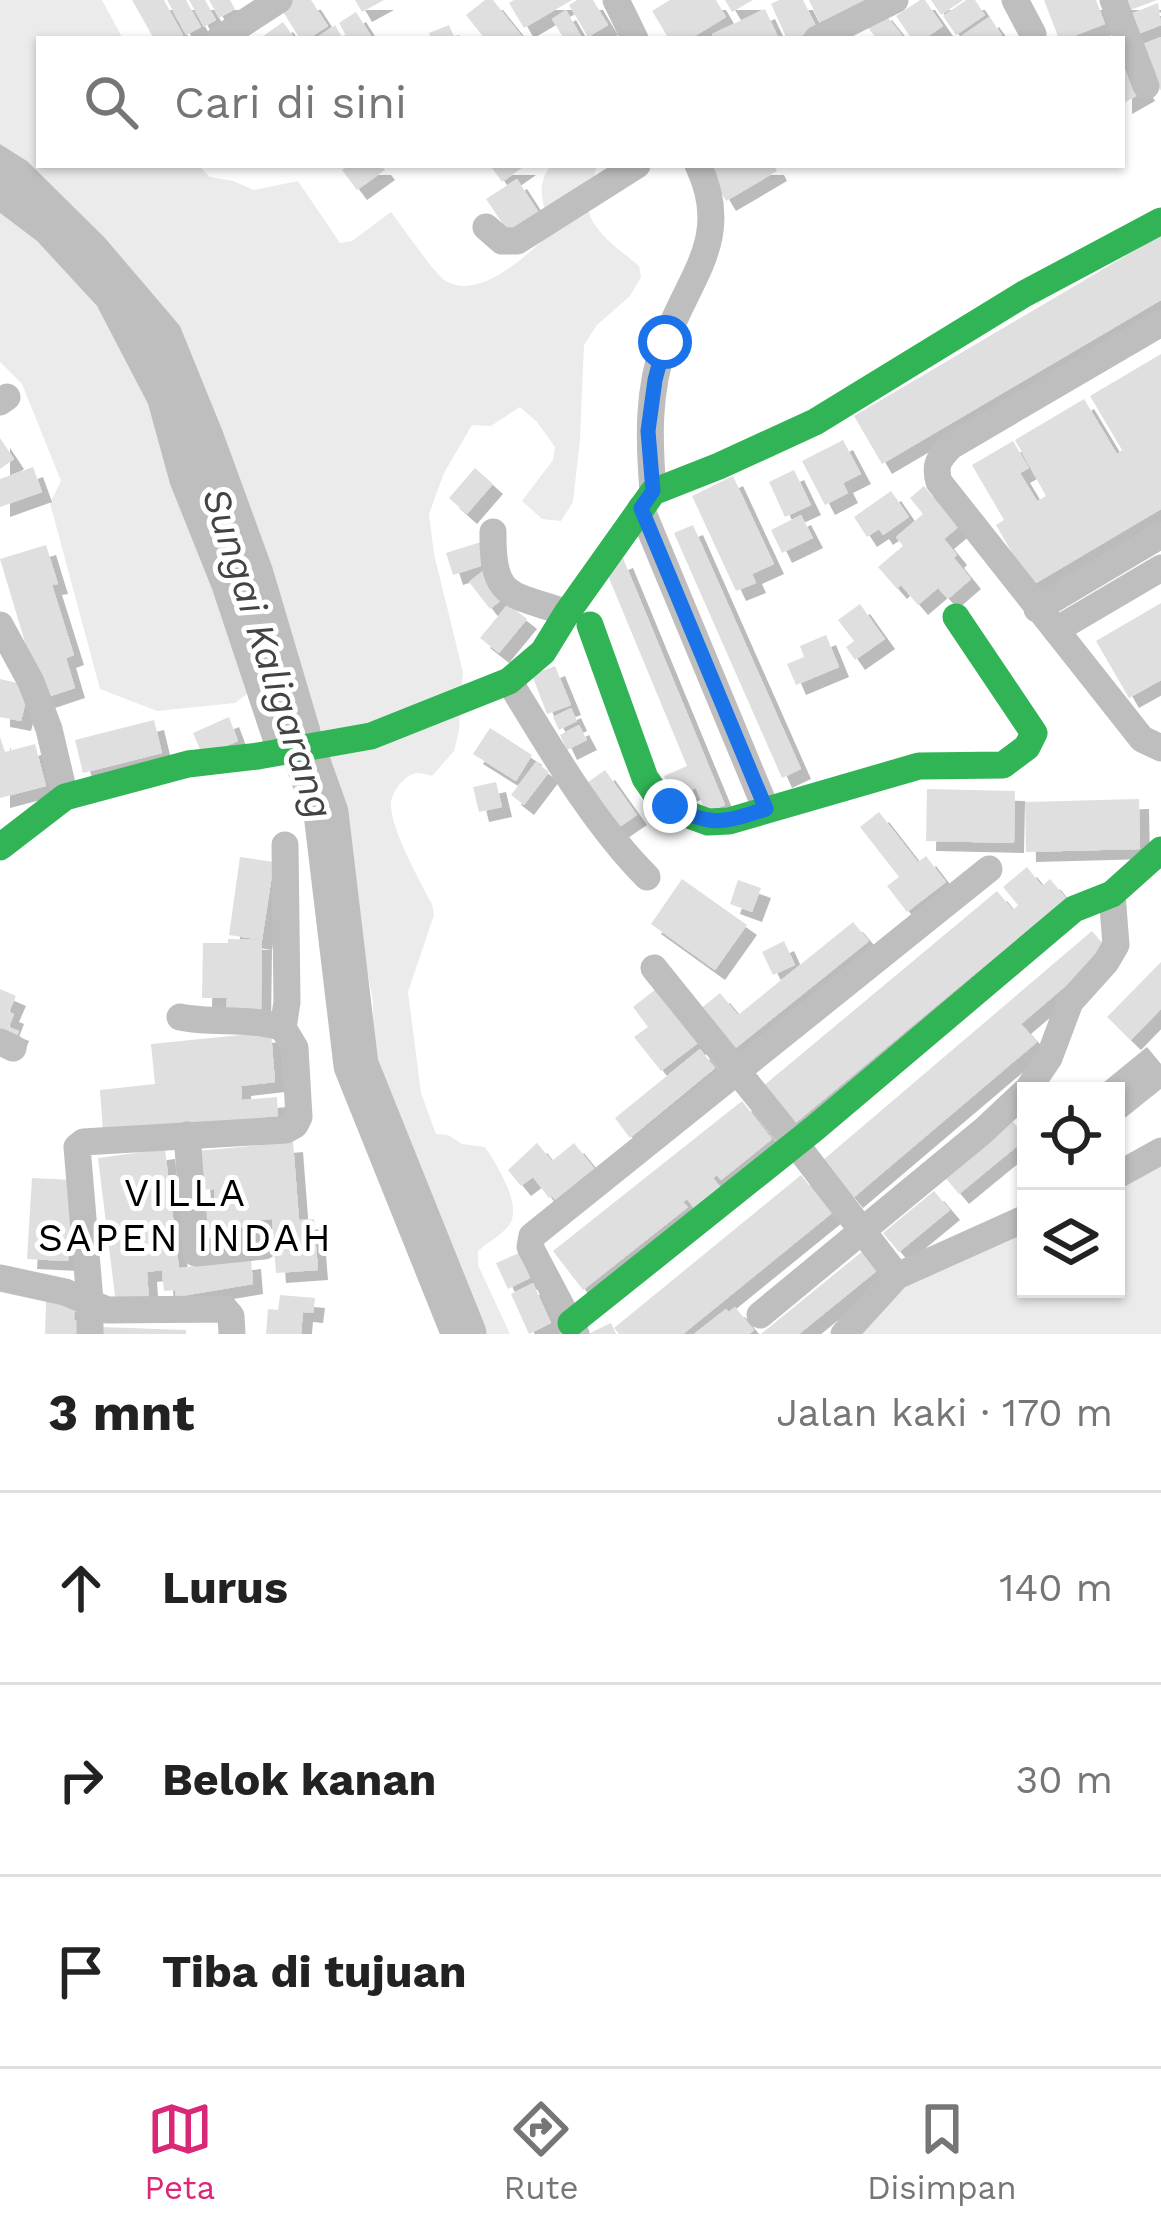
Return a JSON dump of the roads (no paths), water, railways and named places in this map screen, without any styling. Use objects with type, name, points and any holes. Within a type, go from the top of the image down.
[{"type":"street","points":[[224,36],[279,0]]},
{"type":"street","points":[[616,0],[624,35]]},
{"type":"street","points":[[823,36],[895,0]]},
{"type":"street","points":[[1015,0],[1033,34]]},
{"type":"street","points":[[1113,0],[1123,36]]},
{"type":"street","points":[[1126,45],[1146,86]]},
{"type":"street","points":[[486,227],[502,241],[517,241],[632,168]]},
{"type":"street","points":[[700,168],[713,208],[711,227],[705,252],[665,342],[655,380],[647,500],[766,809]]},
{"type":"street","points":[[0,847],[65,797],[188,764],[371,736],[509,682],[579,619],[647,500],[815,422],[1024,294],[1161,220]]},
{"type":"street","points":[[1161,323],[951,446],[938,460],[936,470],[939,482],[1142,739],[1161,748]]},
{"type":"street","points":[[493,532],[492,567],[498,581],[509,592],[579,619],[645,778],[670,806],[708,822],[729,821],[920,766],[1003,765],[1027,746],[1034,734],[956,617]]},
{"type":"street","points":[[1047,620],[1161,535]]},
{"type":"street","points":[[1047,620],[1161,568]]},
{"type":"street","points":[[0,625],[32,682],[65,797]]},
{"type":"street","points":[[509,682],[568,773],[646,877]]},
{"type":"street","points":[[90,1334],[77,1147],[82,1142],[286,1130],[299,1117],[295,1048],[283,1028],[287,1002],[284,845]]},
{"type":"street","points":[[989,869],[532,1236],[530,1247],[573,1329],[1074,909],[1112,894],[1161,850]]},
{"type":"street","points":[[760,1315],[983,1131],[1040,1075],[1070,1002],[1116,945],[1112,894]]},
{"type":"street","points":[[654,968],[897,1276]]},
{"type":"street","points":[[180,1017],[283,1028]]},
{"type":"street","points":[[187,1136],[196,1253],[264,1246]]},
{"type":"street","points":[[1125,1171],[1161,1151]]},
{"type":"street","points":[[844,1334],[897,1276],[1017,1221]]},
{"type":"street","points":[[0,1278],[65,1292],[107,1310],[225,1309],[231,1316],[232,1334]]},
{"type":"water","points":[[0,144],[27,161],[104,237],[180,326],[272,566],[320,728],[264,745],[212,589],[170,484],[148,404],[97,306],[37,241],[0,213]]},
{"type":"water","points":[[1147,1047],[1161,1064],[1161,1089],[1125,1118],[1125,1082],[1104,1082]]},
{"type":"waterway","name":"Sungai Kaligarang","points":[[290,712],[326,813],[356,1065],[464,1334]]},
{"type":"district","name":"VILLA SAPEN INDAH","points":[[186,1214]]}]
